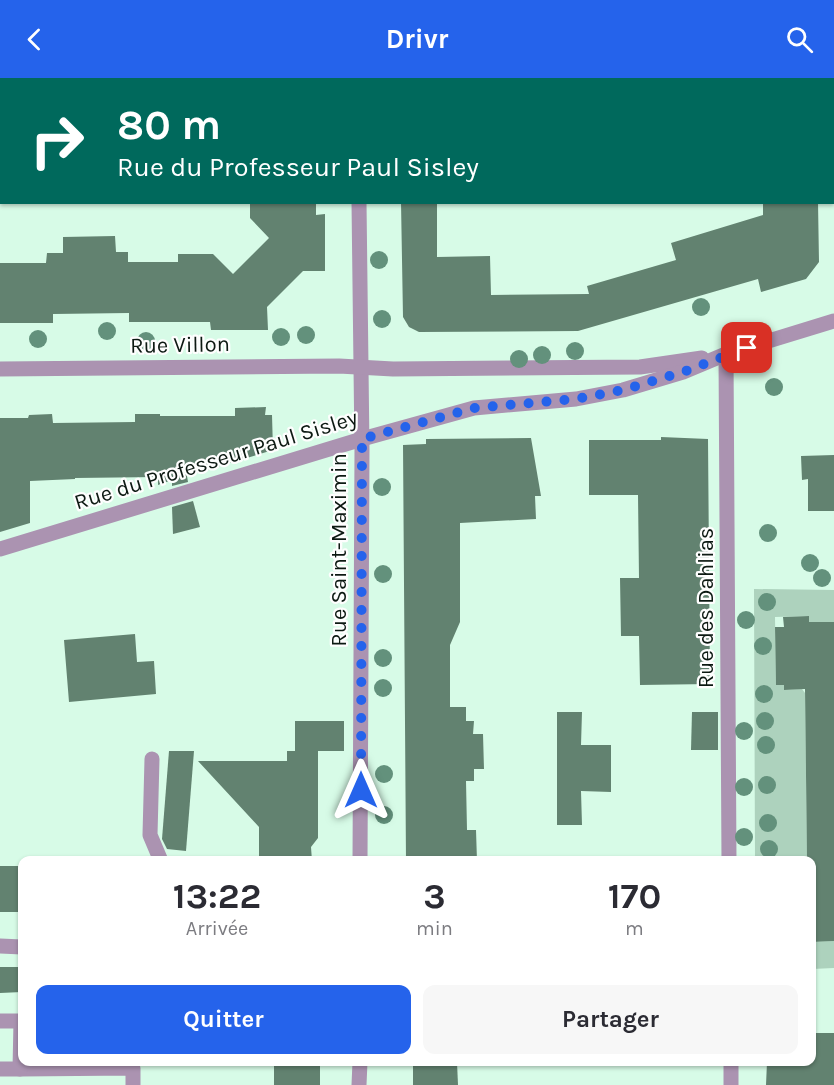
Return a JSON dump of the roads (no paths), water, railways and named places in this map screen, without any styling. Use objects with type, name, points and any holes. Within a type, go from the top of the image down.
[{"type":"street","name":"Rue Saint-Maximin","points":[[359,204],[362,439],[360,856]]},
{"type":"street","name":"Rue du Professeur Paul Sisley","points":[[0,549],[362,439],[474,408],[576,399],[623,390],[683,372],[726,354],[834,321]]},
{"type":"street","name":"Rue du Professeur Paul Sisley","points":[[360,368],[640,367],[726,354]]},
{"type":"street","name":"Rue des Dahlias","points":[[726,354],[729,856]]},
{"type":"street","name":"Rue Villon","points":[[0,369],[339,366],[360,368]]},
{"type":"street","points":[[152,759],[150,835],[159,856]]},
{"type":"street","points":[[0,946],[18,947]]},
{"type":"street","points":[[0,1021],[18,1021]]},
{"type":"street","points":[[359,1085],[360,1066]]},
{"type":"street","points":[[730,1066],[731,1085]]},
{"type":"street","points":[[0,1069],[133,1068],[133,1085]]}]
